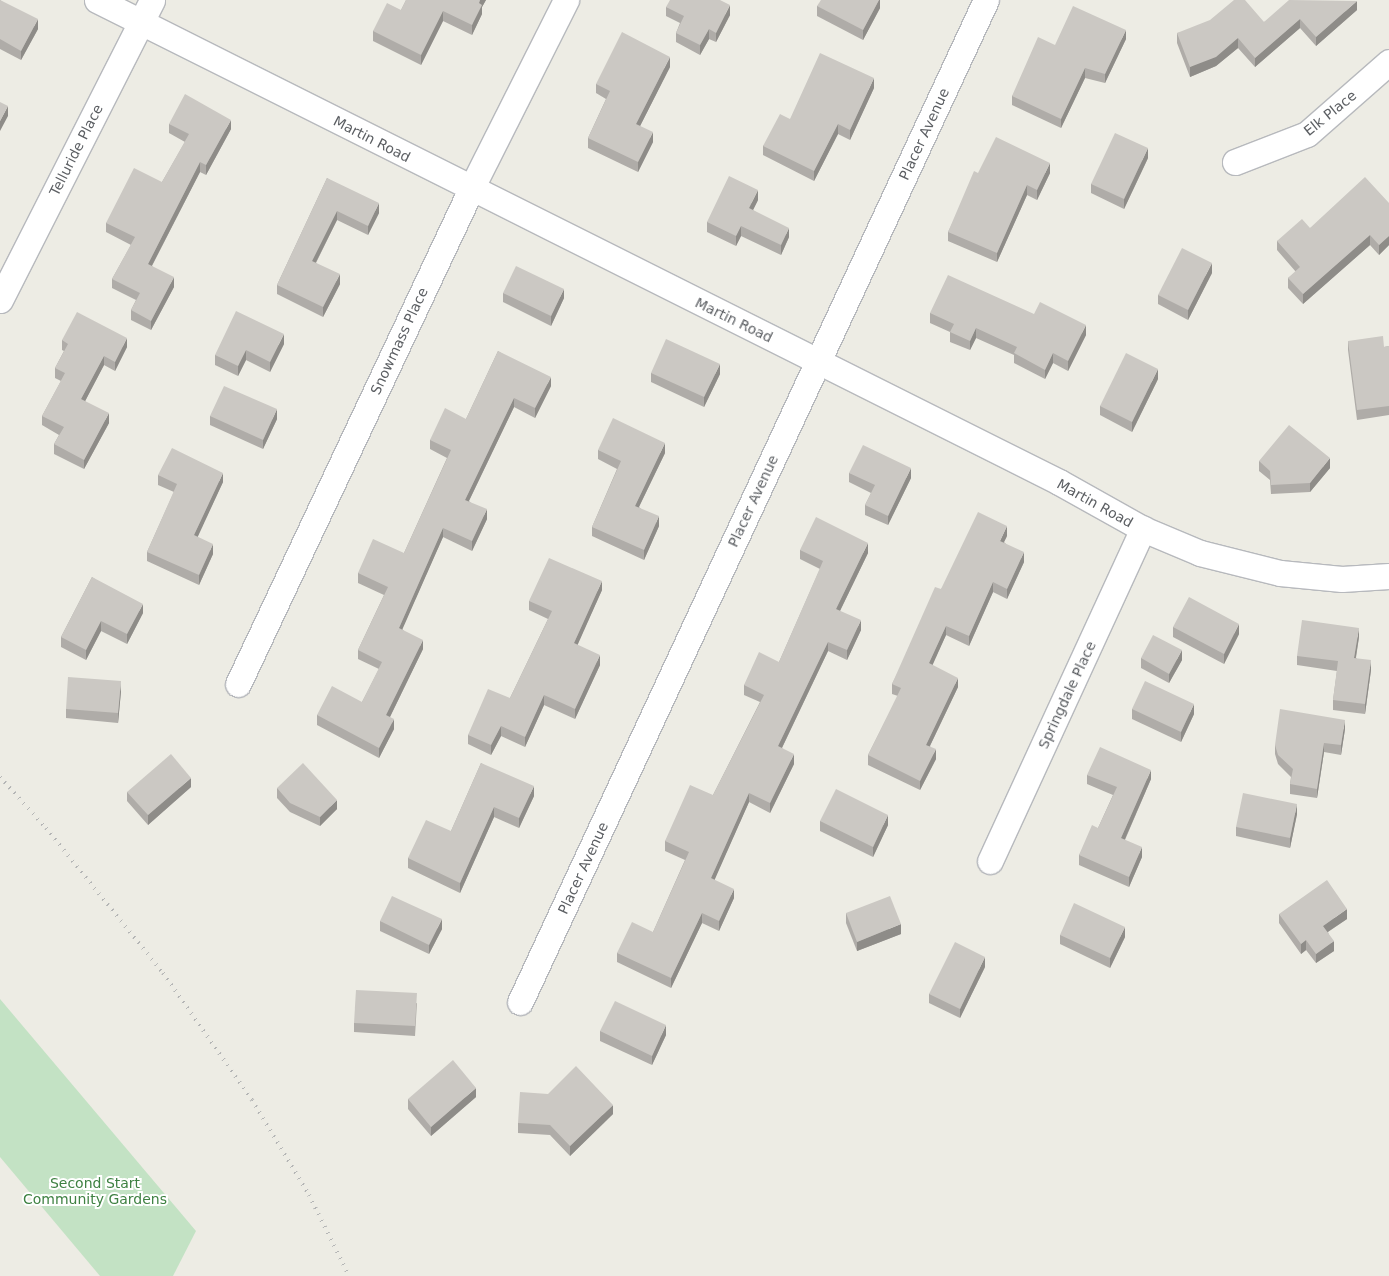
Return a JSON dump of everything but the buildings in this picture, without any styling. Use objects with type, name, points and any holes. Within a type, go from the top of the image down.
[{"type":"street","name":"Martin Road","points":[[97,0],[1059,482],[1143,529],[1200,553],[1280,574],[1342,579],[1389,576]]},
{"type":"street","name":"Telluride Place","points":[[0,300],[152,0]]},
{"type":"street","name":"Snowmass Place","points":[[238,684],[471,189],[566,0]]},
{"type":"street","name":"Placer Avenue","points":[[520,1002],[986,0]]},
{"type":"street","name":"Elk Place","points":[[1235,162],[1307,134],[1389,62]]},
{"type":"street","name":"Springdale Place","points":[[990,861],[1143,529]]},
{"type":"green space","name":"Second Start Community Gardens","points":[[0,999],[196,1231],[173,1276],[100,1276],[0,1157]]},
{"type":"railway","points":[[0,777],[46,828],[163,973],[252,1100],[309,1195],[349,1276]]}]
